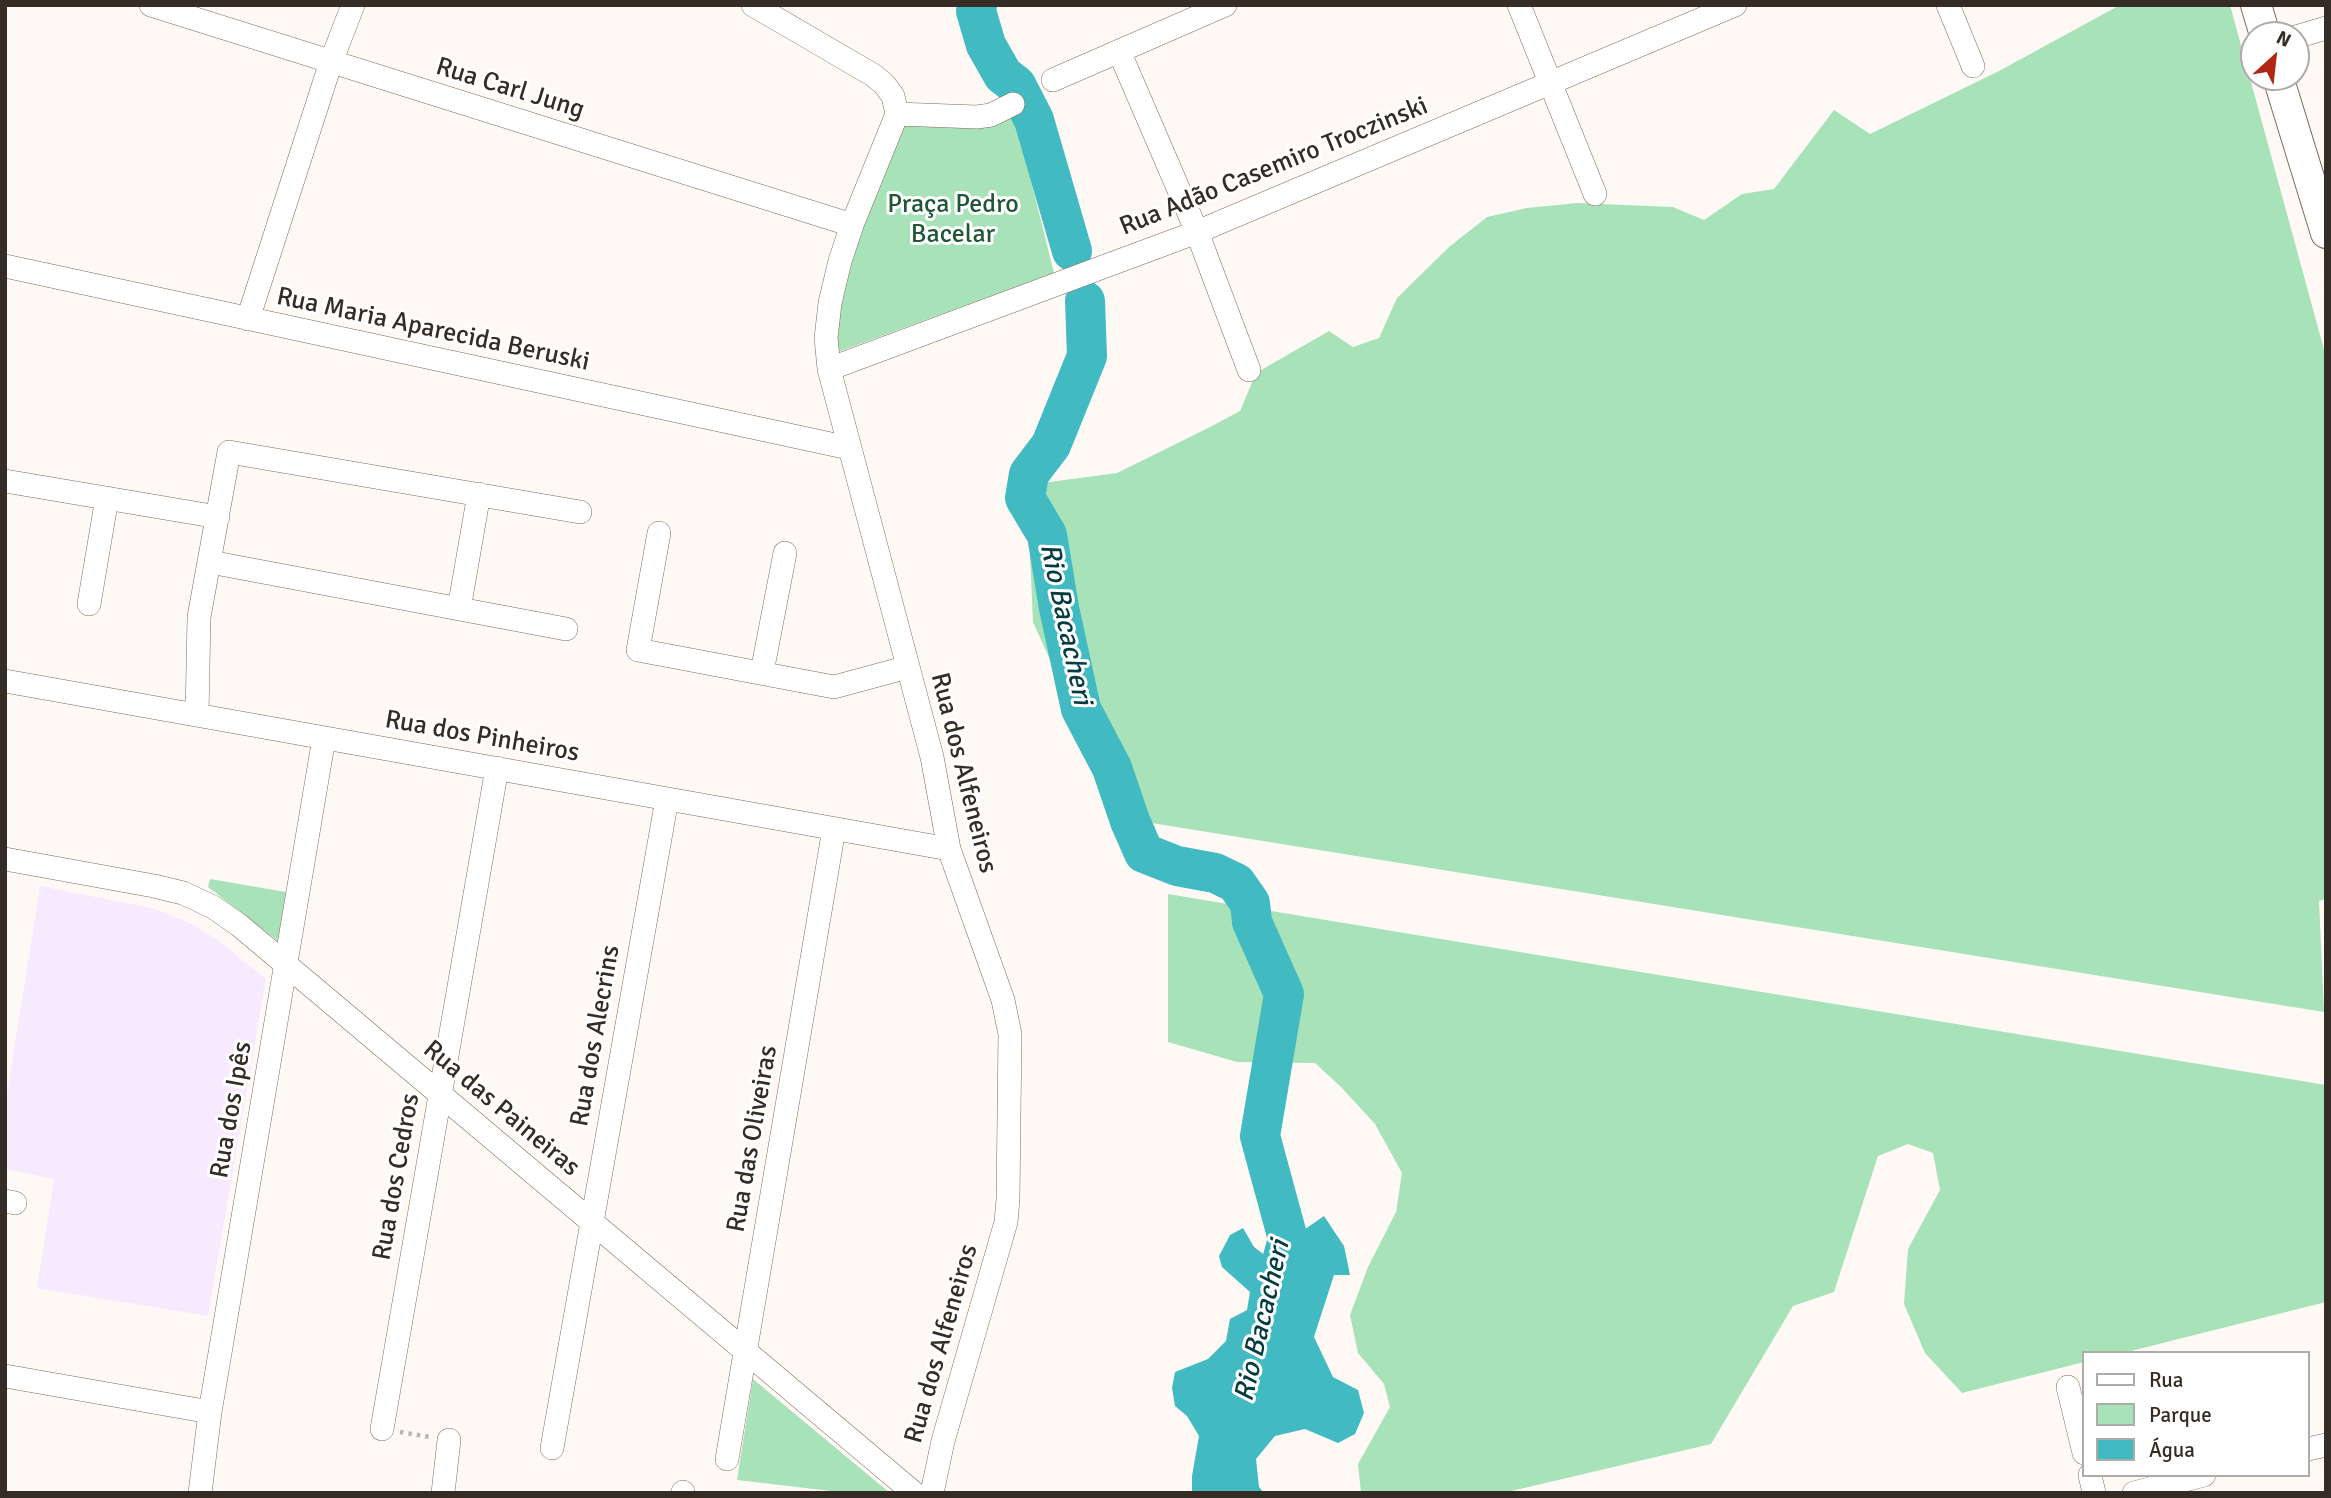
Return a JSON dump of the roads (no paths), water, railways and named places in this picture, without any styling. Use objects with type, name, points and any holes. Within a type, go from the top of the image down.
[{"type":"main road","points":[[2282,91],[2326,233]]},
{"type":"street","name":"Rua Carl Jung","points":[[151,5],[852,225]]},
{"type":"street","points":[[248,318],[331,62],[353,5]]},
{"type":"street","points":[[753,5],[873,75],[893,96],[897,114],[978,117],[991,115],[1013,104]]},
{"type":"street","points":[[1053,80],[1225,5]]},
{"type":"street","points":[[1518,5],[1595,194]]},
{"type":"street","name":"Rua Adão Casemiro Troczinski","points":[[829,369],[1196,232],[1735,5]]},
{"type":"street","points":[[1948,5],[1973,66]]},
{"type":"street","points":[[1119,51],[1196,232],[1249,370]]},
{"type":"street","name":"Rua dos Alfeneiros","points":[[897,114],[852,225],[830,303],[826,338],[829,369],[932,757],[949,849],[1008,1018],[1010,1034],[1008,1199],[1001,1244],[943,1441],[932,1493]]},
{"type":"street","name":"Rua Maria Aparecida Beruski","points":[[5,267],[849,448]]},
{"type":"street","points":[[197,715],[200,617],[229,452],[580,512]]},
{"type":"street","points":[[5,481],[218,517]]},
{"type":"street","points":[[459,609],[479,495]]},
{"type":"street","points":[[89,604],[107,498]]},
{"type":"street","points":[[659,533],[638,650],[834,687],[908,667]]},
{"type":"street","points":[[762,672],[785,553]]},
{"type":"street","points":[[210,562],[566,629]]},
{"type":"street","name":"Rua dos Pinheiros","points":[[5,681],[949,849]]},
{"type":"street","name":"Rua dos Ipês","points":[[200,1493],[209,1412],[324,738]]},
{"type":"street","name":"Rua dos Cedros","points":[[382,1429],[496,768]]},
{"type":"street","name":"Rua dos Alecrins","points":[[551,1448],[667,799]]},
{"type":"street","name":"Rua das Oliveiras","points":[[727,1459],[834,829]]},
{"type":"street","name":"Rua das Paineiras","points":[[5,859],[183,893],[213,907],[239,925],[915,1493]]},
{"type":"street","points":[[5,1377],[209,1412]]},
{"type":"street","points":[[2068,1387],[2082,1445]]},
{"type":"street","points":[[443,1493],[449,1440]]},
{"type":"street","points":[[2134,1493],[2196,1477]]},
{"type":"water","points":[[1324,1216],[1344,1246],[1350,1275],[1334,1275],[1314,1337],[1333,1377],[1358,1390],[1364,1413],[1355,1434],[1338,1443],[1305,1429],[1275,1436],[1256,1459],[1259,1487],[1264,1493],[1192,1493],[1199,1436],[1187,1416],[1175,1406],[1172,1388],[1175,1372],[1208,1359],[1226,1341],[1230,1319],[1247,1310],[1250,1292],[1222,1267],[1219,1256],[1230,1235],[1243,1228],[1254,1247],[1266,1256]]},
{"type":"waterway","name":"Rio Bacacheri","points":[[977,5],[976,11],[986,45],[1003,75],[1016,85],[1034,120],[1072,251]]},
{"type":"waterway","name":"Rio Bacacheri","points":[[1085,301],[1087,356],[1051,445],[1029,474],[1025,498],[1047,535],[1059,608],[1081,709],[1112,768],[1144,853],[1177,866],[1215,873],[1236,883],[1250,903],[1252,922],[1284,994],[1260,1136],[1288,1239],[1274,1290]]},
{"type":"park label","name":"Praça Pedro Bacelar","points":[[953,220]]}]
